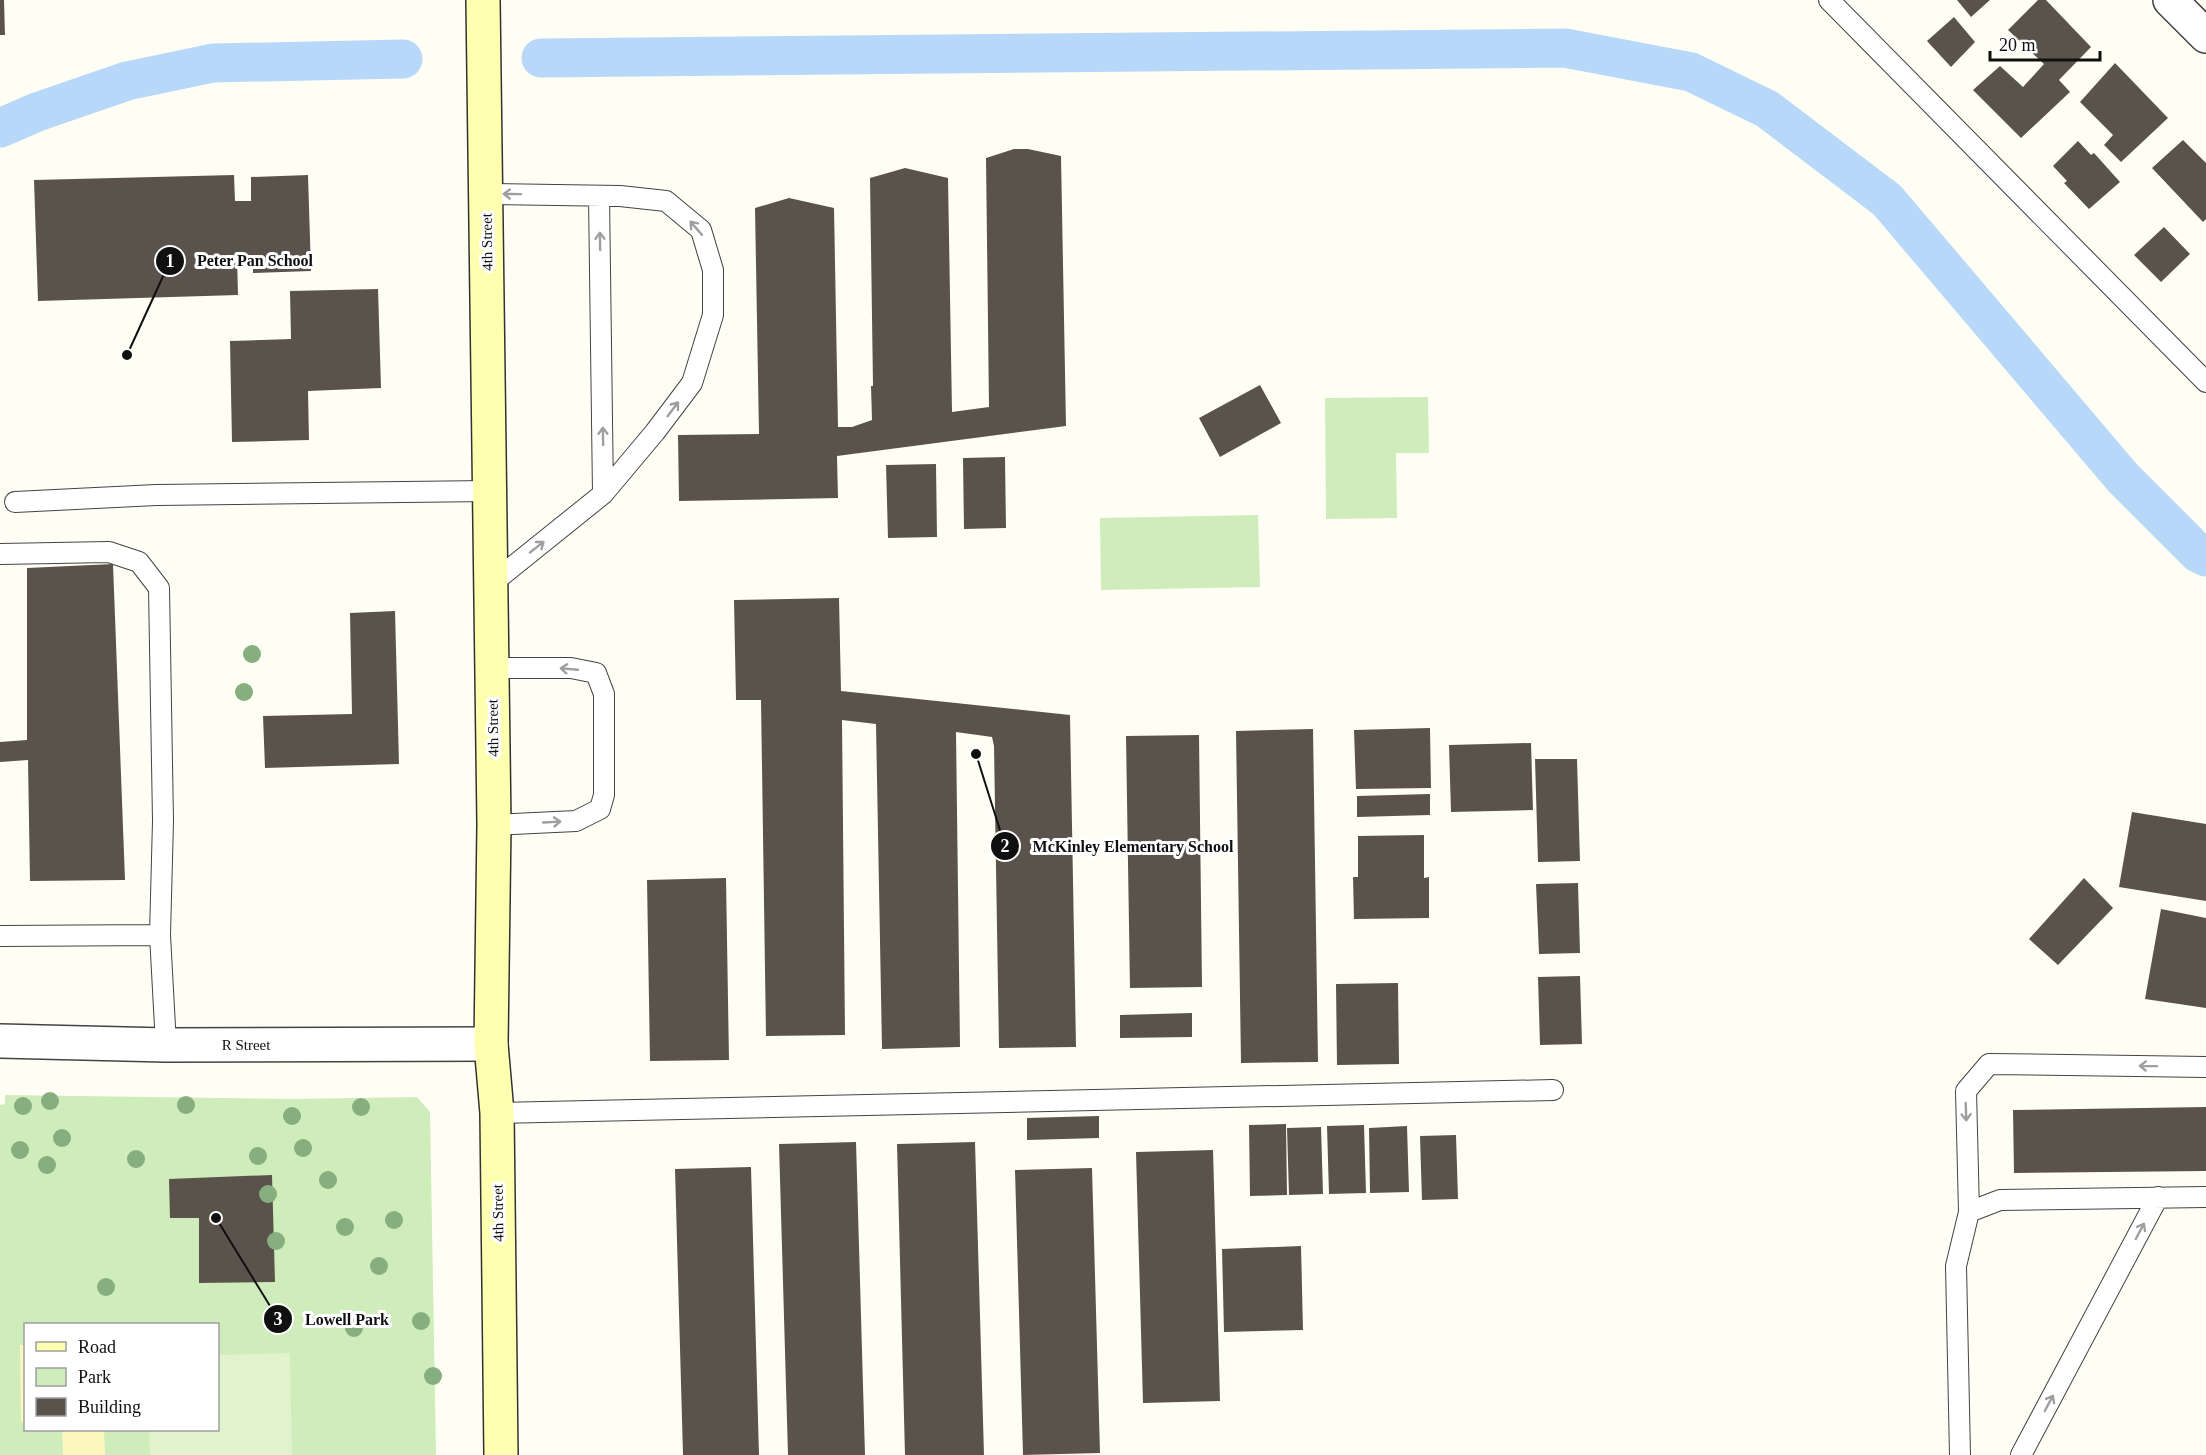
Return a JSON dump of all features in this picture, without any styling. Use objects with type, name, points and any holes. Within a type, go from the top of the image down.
[{"type":"street","name":"4th Street","points":[[483,0],[494,825],[491,1044],[497,1113],[501,1455]]},
{"type":"street","points":[[2170,0],[2206,36]]},
{"type":"street","name":"R Street","points":[[0,1041],[166,1045],[491,1044]]},
{"type":"lane","points":[[1829,0],[2206,382]]},
{"type":"lane","points":[[486,194],[600,196],[666,201],[701,230],[713,270],[713,315],[692,383],[603,494],[491,584]]},
{"type":"lane","points":[[600,196],[603,494]]},
{"type":"lane","points":[[15,502],[156,495],[489,491]]},
{"type":"lane","points":[[0,554],[109,552],[139,562],[159,588],[163,821],[160,935],[166,1045]]},
{"type":"lane","points":[[492,668],[571,668],[596,673],[604,694],[604,795],[600,809],[576,821],[494,825]]},
{"type":"lane","points":[[0,936],[160,935]]},
{"type":"lane","points":[[1960,1455],[1956,1266],[1969,1212],[1966,1091],[1989,1064],[2206,1067]]},
{"type":"lane","points":[[497,1113],[1553,1089]]},
{"type":"lane","points":[[2021,1455],[2158,1197]]},
{"type":"lane","points":[[1969,1212],[2000,1200],[2206,1197]]},
{"type":"green space","points":[[1428,397],[1429,453],[1396,453],[1397,518],[1326,519],[1325,398]]},
{"type":"green space","points":[[1258,515],[1260,587],[1101,590],[1100,518]]},
{"type":"green space","points":[[5,1095],[294,1099],[417,1097],[430,1112],[436,1455],[0,1455],[0,1105],[5,1104]]},
{"type":"green space","points":[[290,1353],[292,1455],[150,1455],[149,1431],[219,1431],[219,1355]]},
{"type":"sand","points":[[20,1345],[24,1345],[24,1422],[21,1422]]},
{"type":"sand","points":[[62,1431],[104,1431],[105,1455],[63,1455]]},
{"type":"building","points":[[0,0],[4,0],[5,35],[0,35]]},
{"type":"building","points":[[1957,0],[1990,0],[1971,17]]},
{"type":"building","points":[[2038,0],[2046,0],[2091,47],[2059,80],[2070,92],[2021,138],[1973,90],[2000,66],[2023,87],[2044,64],[2008,30]]},
{"type":"building","points":[[1954,17],[1975,42],[1951,67],[1927,41]]},
{"type":"building","points":[[2115,63],[2168,118],[2121,162],[2104,145],[2113,135],[2080,102]]},
{"type":"building","points":[[2183,140],[2206,163],[2206,219],[2203,222],[2152,168]]},
{"type":"building","points":[[2078,141],[2091,155],[2094,153],[2120,182],[2089,209],[2064,183],[2067,181],[2053,166]]},
{"type":"building","points":[[1014,149],[1028,149],[1061,156],[1066,426],[837,456],[838,498],[679,501],[678,435],[759,434],[755,208],[789,198],[834,208],[838,427],[852,427],[872,420],[870,178],[905,168],[948,178],[952,412],[989,407],[986,158]]},
{"type":"building","points":[[234,175],[235,201],[251,201],[251,177],[308,175],[311,271],[253,273],[253,256],[237,257],[238,295],[38,301],[34,180]]},
{"type":"building","points":[[2164,227],[2190,254],[2161,282],[2134,255]]},
{"type":"building","points":[[378,289],[381,388],[308,391],[309,440],[232,442],[230,341],[291,339],[290,291]]},
{"type":"building","points":[[1260,385],[1281,423],[1220,457],[1199,418]]},
{"type":"building","points":[[1005,457],[1006,528],[964,529],[963,458]]},
{"type":"building","points":[[936,464],[937,537],[888,538],[886,465]]},
{"type":"building","points":[[113,564],[125,880],[30,881],[28,760],[0,762],[0,742],[27,740],[27,568]]},
{"type":"building","points":[[839,598],[841,691],[1070,715],[1076,1047],[999,1048],[994,746],[992,737],[956,732],[960,1047],[882,1049],[876,724],[842,720],[845,1035],[766,1036],[761,700],[736,700],[734,600]]},
{"type":"building","points":[[395,611],[399,764],[265,768],[263,716],[352,714],[350,613]]},
{"type":"building","points":[[1430,728],[1431,788],[1356,789],[1354,730]]},
{"type":"building","points":[[1313,729],[1318,1062],[1241,1063],[1236,731]]},
{"type":"building","points":[[1199,735],[1202,987],[1130,988],[1126,736]]},
{"type":"building","points":[[1531,743],[1533,810],[1451,812],[1449,745]]},
{"type":"building","points":[[1535,759],[1577,759],[1580,861],[1538,862]]},
{"type":"building","points":[[1430,794],[1430,815],[1357,817],[1357,796]]},
{"type":"building","points":[[2132,812],[2206,824],[2206,901],[2119,887]]},
{"type":"building","points":[[1424,835],[1424,878],[1429,877],[1429,918],[1354,919],[1353,877],[1358,877],[1358,836]]},
{"type":"building","points":[[726,878],[729,1060],[650,1061],[647,880]]},
{"type":"building","points":[[2084,878],[2113,908],[2058,965],[2029,939]]},
{"type":"building","points":[[1578,883],[1580,953],[1539,954],[1536,884]]},
{"type":"building","points":[[2161,909],[2206,918],[2206,1008],[2145,999]]},
{"type":"building","points":[[1580,976],[1582,1044],[1540,1045],[1538,977]]},
{"type":"building","points":[[1398,983],[1399,1064],[1337,1065],[1336,984]]},
{"type":"building","points":[[1192,1013],[1192,1037],[1120,1038],[1120,1015]]},
{"type":"building","points":[[2206,1107],[2206,1171],[2014,1173],[2013,1110]]},
{"type":"building","points":[[1099,1116],[1099,1138],[1027,1140],[1027,1118]]},
{"type":"building","points":[[1286,1124],[1287,1195],[1250,1196],[1249,1125]]},
{"type":"building","points":[[1364,1125],[1366,1193],[1329,1194],[1327,1126]]},
{"type":"building","points":[[1407,1126],[1409,1192],[1370,1193],[1369,1128]]},
{"type":"building","points":[[1321,1127],[1323,1194],[1289,1195],[1287,1128]]},
{"type":"building","points":[[1456,1135],[1458,1199],[1422,1200],[1420,1136]]},
{"type":"building","points":[[856,1142],[865,1455],[788,1455],[779,1144]]},
{"type":"building","points":[[975,1142],[984,1455],[905,1455],[897,1144]]},
{"type":"building","points":[[1213,1150],[1220,1401],[1143,1403],[1136,1152]]},
{"type":"building","points":[[751,1167],[759,1455],[683,1455],[675,1169]]},
{"type":"building","points":[[1092,1168],[1100,1453],[1023,1455],[1015,1170]]},
{"type":"building","points":[[272,1175],[275,1282],[199,1283],[199,1218],[170,1218],[169,1179]]},
{"type":"building","points":[[1301,1246],[1303,1330],[1224,1332],[1222,1249]]},
{"type":"waterway","points":[[541,58],[1565,48],[1691,72],[1767,109],[1887,200],[2123,478],[2198,553],[2206,557]]},
{"type":"waterway","points":[[0,128],[37,112],[127,81],[213,63],[403,59]]},
{"type":"place","name":"Peter Pan School","points":[[127,355]]},
{"type":"place","name":"McKinley Elementary School","points":[[976,754]]},
{"type":"place","name":"Lowell Park","points":[[216,1218]]}]
